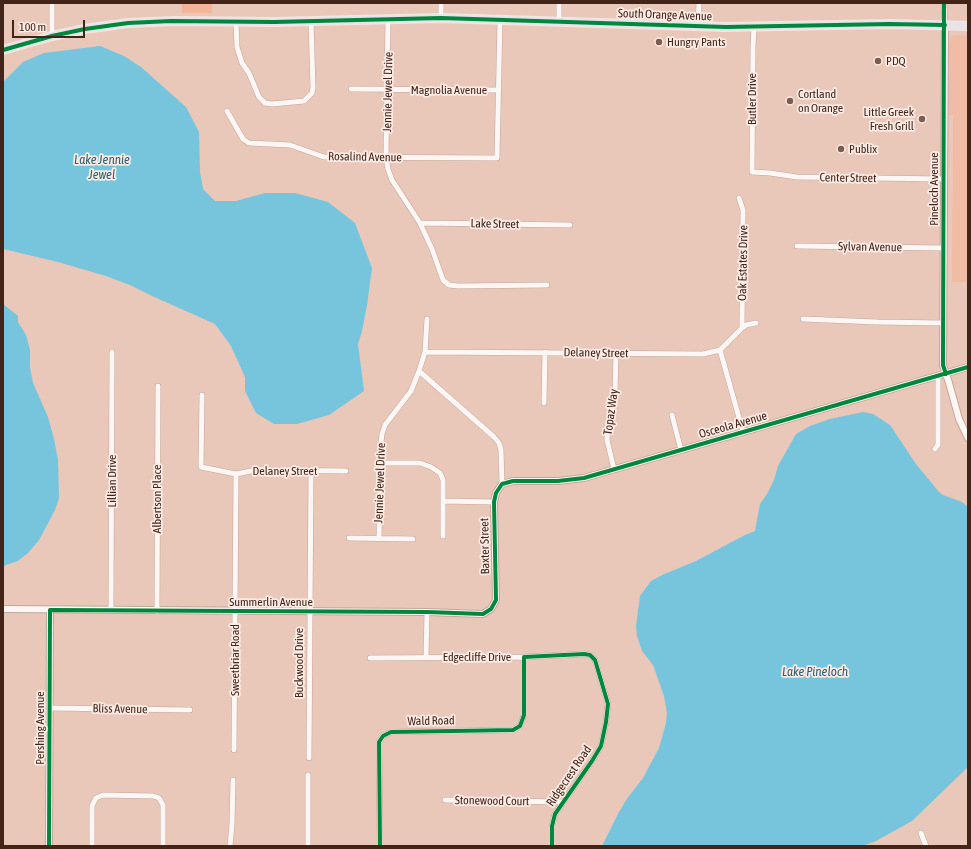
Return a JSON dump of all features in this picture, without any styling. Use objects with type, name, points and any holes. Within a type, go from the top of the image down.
[{"type":"main road","name":"South Orange Avenue","points":[[3,50],[52,36],[85,29],[128,23],[174,21],[311,22],[441,18],[698,27],[890,24],[968,26]]},
{"type":"street","points":[[52,3],[52,36]]},
{"type":"street","points":[[441,3],[441,18]]},
{"type":"street","points":[[559,3],[559,22]]},
{"type":"street","points":[[698,27],[699,3]]},
{"type":"street","name":"Pineloch Avenue","points":[[944,3],[943,365],[959,419],[968,438]]},
{"type":"street","name":"Jennie Jewel Drive","points":[[388,19],[386,157],[388,169],[392,180],[420,223],[445,283],[453,286],[546,285]]},
{"type":"street","points":[[498,90],[500,20]]},
{"type":"street","points":[[236,22],[237,47],[242,63],[249,73],[259,97],[265,103],[272,104],[304,101],[312,93],[314,88],[311,22]]},
{"type":"street","name":"Butler Drive","points":[[752,172],[754,27]]},
{"type":"street","name":"Magnolia Avenue","points":[[351,90],[498,90]]},
{"type":"street","name":"Rosalind Avenue","points":[[227,112],[243,139],[249,143],[299,146],[324,157],[497,158],[498,90]]},
{"type":"street","name":"Center Street","points":[[752,172],[797,177],[944,179]]},
{"type":"street","name":"Oak Estates Drive","points":[[739,198],[744,210],[742,328]]},
{"type":"street","name":"Lake Street","points":[[420,223],[570,225]]},
{"type":"street","name":"Sylvan Avenue","points":[[797,246],[943,248]]},
{"type":"street","name":"Jennie Jewel Drive","points":[[379,538],[381,442],[386,425],[411,391],[419,371],[425,352],[427,319]]},
{"type":"street","points":[[803,319],[943,323]]},
{"type":"street","points":[[743,432],[720,350],[746,325],[756,323]]},
{"type":"street","name":"Delaney Street","points":[[425,352],[703,354],[720,350]]},
{"type":"street","name":"Lillian Drive","points":[[111,610],[112,352]]},
{"type":"street","points":[[544,402],[545,352]]},
{"type":"street","name":"Topaz Way","points":[[614,469],[607,440],[608,423],[615,393],[616,353]]},
{"type":"street","name":"Osceola Avenue","points":[[502,484],[513,481],[546,482],[584,478],[968,367]]},
{"type":"street","name":"Baxter Street","points":[[419,371],[494,436],[501,450],[502,484],[496,493],[494,502],[496,594],[494,605],[491,609]]},
{"type":"street","points":[[935,450],[938,445],[938,376]]},
{"type":"street","name":"Albertson Place","points":[[157,611],[158,386]]},
{"type":"street","name":"Delaney Street","points":[[202,395],[201,467],[236,474],[256,470],[346,471]]},
{"type":"street","points":[[672,415],[681,450]]},
{"type":"street","points":[[380,463],[420,463],[431,467],[440,473],[443,480],[443,536]]},
{"type":"street","name":"Buckwood Drive","points":[[309,758],[311,471]]},
{"type":"street","name":"Sweetbriar Road","points":[[234,750],[236,474]]},
{"type":"street","points":[[443,501],[494,502]]},
{"type":"street","points":[[349,538],[413,539]]},
{"type":"street","name":"Summerlin Avenue","points":[[3,609],[235,612],[427,612],[483,614],[491,609]]},
{"type":"street","name":"Pershing Avenue","points":[[49,846],[50,610]]},
{"type":"street","points":[[426,658],[427,612]]},
{"type":"street","name":"Edgecliffe Drive","points":[[370,658],[524,657],[584,654]]},
{"type":"street","name":"Ridgecrest Road","points":[[552,846],[552,826],[555,814],[601,746],[606,722],[608,704],[595,660],[584,654]]},
{"type":"street","name":"Wald Road","points":[[380,846],[379,742],[383,736],[391,732],[513,730],[520,726],[524,715],[524,657]]},
{"type":"street","name":"Bliss Avenue","points":[[50,708],[190,710]]},
{"type":"street","points":[[308,775],[308,846]]},
{"type":"street","points":[[230,846],[233,780]]},
{"type":"street","points":[[92,846],[92,806],[96,798],[103,795],[153,796],[159,798],[163,805],[162,846]]},
{"type":"street","name":"Stonewood Court","points":[[445,800],[563,802]]},
{"type":"street","points":[[921,833],[926,846]]},
{"type":"shaded area","points":[[182,3],[212,3],[212,13],[182,13]]},
{"type":"shaded area","points":[[952,36],[968,36],[968,282],[952,282],[953,115],[949,115],[949,43]]},
{"type":"water","name":"Lake Jennie Jewel","points":[[100,46],[124,56],[141,67],[186,107],[199,132],[200,172],[203,189],[215,201],[236,201],[265,193],[295,193],[328,202],[355,223],[372,268],[367,305],[358,344],[364,391],[329,415],[297,424],[274,424],[256,413],[245,391],[245,377],[231,346],[215,324],[130,285],[106,276],[58,262],[3,249],[3,82],[23,62],[44,53]]},
{"type":"water","points":[[3,304],[18,316],[18,322],[26,335],[30,350],[30,367],[33,383],[48,417],[54,439],[58,460],[59,498],[55,510],[39,540],[28,553],[18,561],[3,566]]},
{"type":"water","name":"Lake Pineloch","points":[[863,412],[873,414],[890,425],[916,464],[939,492],[962,502],[968,507],[968,767],[912,821],[876,841],[862,846],[602,846],[619,812],[626,800],[643,778],[659,748],[666,723],[667,713],[664,696],[653,665],[642,651],[637,636],[636,626],[640,596],[651,581],[696,561],[755,531],[760,504],[767,494],[774,480],[778,466],[796,434],[810,426],[830,419]]},
{"type":"cycle path","points":[[944,3],[943,365],[946,374]]},
{"type":"cycle path","points":[[3,50],[52,36],[85,29],[128,23],[171,21],[274,22],[441,18],[726,27],[890,24],[945,25]]},
{"type":"cycle path","points":[[49,846],[50,610],[427,612],[483,614],[491,609],[496,600],[494,502],[496,493],[502,484],[513,481],[558,481],[584,478],[968,367]]},
{"type":"cycle path","points":[[380,846],[379,742],[383,736],[391,732],[513,730],[520,726],[524,715],[524,657],[590,655],[595,660],[608,704],[606,722],[601,746],[555,814],[552,826],[552,846]]},
{"type":"place","name":"Hungry Pants","points":[[659,42]]},
{"type":"place","name":"PDQ","points":[[878,61]]},
{"type":"place","name":"Cortland on Orange","points":[[790,101]]},
{"type":"place","name":"Little Greek Fresh Grill","points":[[922,119]]},
{"type":"place","name":"Publix","points":[[841,149]]}]
